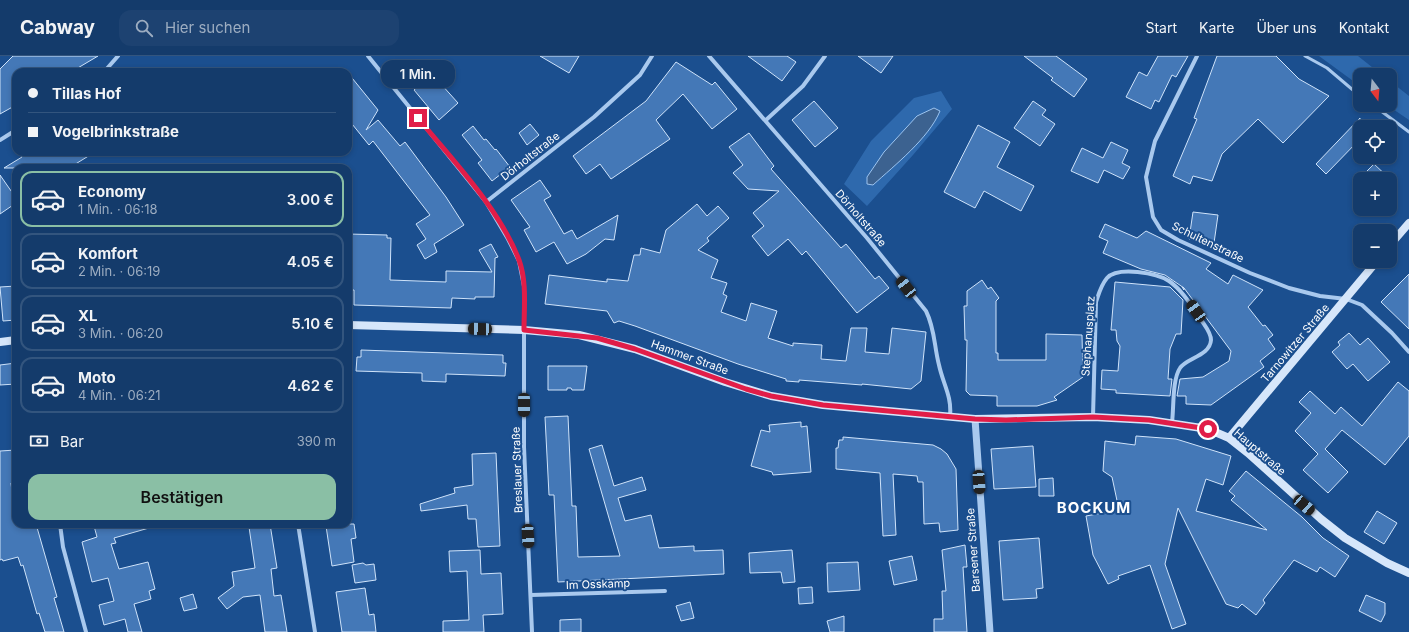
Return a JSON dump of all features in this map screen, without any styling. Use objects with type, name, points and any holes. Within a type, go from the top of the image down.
[{"type":"main road","points":[[1397,237],[1409,223]]},
{"type":"main road","name":"Tarnowitzer Straße","points":[[1229,438],[1371,268]]},
{"type":"main road","name":"Hammer Straße","points":[[352,325],[524,330],[597,338],[635,349],[725,382],[771,396],[823,405],[975,419]]},
{"type":"main road","points":[[0,342],[12,340]]},
{"type":"main road","name":"Hauptstraße","points":[[975,419],[1006,420],[1093,417],[1172,422],[1208,429],[1229,438],[1248,453],[1321,519],[1365,551],[1409,574]]},
{"type":"street","points":[[108,68],[118,56]]},
{"type":"street","name":"Breslauer Straße","points":[[368,56],[486,202],[519,261],[524,286],[524,447],[532,632]]},
{"type":"street","name":"Dörholtstraße","points":[[486,202],[594,117],[640,75],[652,56]]},
{"type":"street","name":"Dörholtstraße","points":[[709,56],[867,238],[926,311],[932,323],[938,363],[951,402],[950,416]]},
{"type":"street","points":[[766,120],[804,86],[825,56]]},
{"type":"street","name":"Schultenstraße","points":[[1197,56],[1155,141],[1146,177],[1153,217],[1161,230],[1178,240],[1250,273],[1289,288],[1320,296],[1346,299],[1362,305],[1392,333],[1409,352]]},
{"type":"street","points":[[0,140],[12,132]]},
{"type":"street","name":"Stephanusplatz","points":[[1093,417],[1096,302],[1100,288],[1108,276],[1117,273],[1147,272],[1168,281],[1185,296],[1208,331],[1211,341],[1208,348],[1181,366],[1176,375],[1172,422]]},
{"type":"street","name":"Barsener Straße","points":[[975,419],[990,632]]},
{"type":"street","points":[[61,528],[63,546],[86,632]]},
{"type":"street","points":[[299,528],[315,632]]},
{"type":"street","name":"Im Osskamp","points":[[530,595],[666,591]]},
{"type":"lane","points":[[1306,56],[1327,68],[1353,90]]},
{"type":"lane","points":[[1382,112],[1409,132]]},
{"type":"shaded area","points":[[1319,56],[1358,56],[1373,68],[1353,68],[1353,81]]},
{"type":"shaded area","points":[[1397,87],[1409,96],[1409,120],[1397,112]]},
{"type":"shaded area","points":[[941,91],[952,109],[867,206],[844,184],[871,141],[914,98]]},
{"type":"shaded area","points":[[934,108],[940,111],[935,121],[920,141],[873,185],[867,184],[867,177],[884,152],[917,116]]},
{"type":"building","points":[[13,56],[98,56],[78,68],[12,68],[12,107],[0,114],[0,69]]},
{"type":"building","points":[[540,56],[579,56],[569,73]]},
{"type":"building","points":[[748,56],[787,56],[796,62],[782,81]]},
{"type":"building","points":[[858,56],[893,56],[881,73]]},
{"type":"building","points":[[1024,56],[1056,56],[1087,79],[1074,97],[1051,80],[1053,78]]},
{"type":"building","points":[[1158,56],[1188,56],[1176,77],[1172,75],[1159,102],[1155,100],[1151,109],[1126,97],[1139,72],[1147,76]]},
{"type":"building","points":[[1217,56],[1276,56],[1299,79],[1329,96],[1283,143],[1258,119],[1222,154],[1212,181],[1193,176],[1190,184],[1173,176],[1197,119],[1194,118]]},
{"type":"building","points":[[676,62],[712,85],[715,82],[737,109],[712,129],[683,94],[656,120],[670,139],[611,179],[600,164],[586,174],[573,156],[646,101]]},
{"type":"building","points":[[432,74],[458,103],[439,120],[414,90]]},
{"type":"building","points":[[352,78],[378,110],[366,130],[378,120],[400,146],[405,142],[446,197],[464,225],[434,244],[437,252],[425,259],[417,245],[426,239],[416,224],[430,215],[373,141],[369,145],[352,124]]},
{"type":"building","points":[[814,101],[838,128],[815,147],[792,120]]},
{"type":"building","points":[[1033,101],[1046,110],[1042,115],[1055,124],[1040,146],[1014,128]]},
{"type":"building","points":[[530,124],[539,135],[527,145],[519,133]]},
{"type":"building","points":[[978,125],[1010,142],[997,167],[1034,186],[1021,211],[984,191],[975,208],[944,192]]},
{"type":"building","points":[[1353,125],[1353,146],[1326,174],[1316,164]]},
{"type":"building","points":[[473,126],[484,140],[486,139],[495,150],[496,149],[510,167],[492,181],[478,163],[482,160],[462,135]]},
{"type":"building","points":[[749,133],[774,166],[771,169],[841,248],[846,244],[875,279],[879,276],[889,288],[857,313],[806,251],[802,255],[788,239],[768,256],[752,236],[764,226],[753,213],[779,191],[748,189],[733,173],[743,165],[729,147]]},
{"type":"building","points":[[1111,142],[1128,150],[1122,163],[1130,167],[1123,179],[1104,170],[1098,183],[1071,171],[1082,148],[1103,158]]},
{"type":"building","points":[[88,156],[76,164],[12,164],[12,168],[4,168],[22,157]]},
{"type":"building","points":[[1374,164],[1383,172],[1366,172]]},
{"type":"building","points":[[0,175],[12,192],[12,206],[0,214]]},
{"type":"building","points":[[540,180],[551,196],[544,200],[564,234],[572,230],[577,239],[618,215],[614,240],[605,239],[586,254],[567,264],[554,242],[536,252],[524,230],[530,227],[511,200]]},
{"type":"building","points":[[697,204],[707,216],[718,206],[729,218],[707,238],[709,241],[698,250],[718,260],[711,278],[727,283],[723,294],[727,296],[721,312],[746,321],[751,303],[777,311],[768,338],[793,346],[793,343],[822,345],[821,359],[846,361],[851,328],[867,328],[865,352],[889,354],[892,328],[926,332],[921,381],[911,389],[862,384],[799,380],[799,382],[786,381],[786,379],[738,364],[635,326],[619,321],[614,323],[607,311],[545,304],[549,275],[607,282],[607,279],[628,281],[634,255],[640,255],[641,248],[660,253],[666,230]]},
{"type":"building","points":[[1193,212],[1218,215],[1214,243],[1189,239]]},
{"type":"building","points":[[1105,224],[1137,238],[1146,231],[1211,263],[1206,269],[1228,284],[1233,275],[1263,290],[1248,307],[1263,326],[1265,325],[1273,335],[1268,339],[1275,349],[1260,361],[1264,367],[1211,405],[1186,404],[1186,396],[1177,396],[1180,379],[1203,377],[1229,361],[1231,351],[1184,288],[1165,275],[1141,269],[1103,253],[1108,241],[1099,237]]},
{"type":"building","points":[[352,234],[387,235],[387,238],[391,238],[390,280],[446,282],[446,271],[492,272],[479,250],[491,244],[498,257],[495,258],[494,297],[475,297],[475,299],[452,298],[451,308],[354,305],[354,290],[352,290]]},
{"type":"building","points":[[1409,274],[1409,329],[1381,302]]},
{"type":"building","points":[[982,280],[988,289],[991,287],[999,298],[996,301],[996,353],[998,353],[998,360],[1046,360],[1046,334],[1082,335],[1083,377],[1054,397],[1057,400],[1037,406],[997,406],[997,396],[970,395],[966,391],[967,340],[965,340],[964,306],[967,306],[967,291]]},
{"type":"building","points":[[1115,282],[1170,287],[1183,300],[1181,334],[1176,334],[1170,349],[1168,379],[1172,379],[1170,396],[1116,393],[1116,390],[1101,389],[1102,370],[1118,371],[1120,346],[1117,341],[1116,330],[1111,330]]},
{"type":"building","points":[[12,286],[12,320],[3,321],[0,287]]},
{"type":"building","points":[[1349,333],[1360,345],[1368,338],[1390,362],[1368,381],[1353,364],[1347,369],[1332,352],[1340,345],[1338,342]]},
{"type":"building","points":[[361,350],[503,355],[503,363],[506,363],[505,376],[446,374],[446,382],[422,381],[422,373],[356,371],[357,357],[361,357]]},
{"type":"building","points":[[12,364],[12,384],[0,385],[0,365]]},
{"type":"building","points":[[548,366],[587,366],[584,390],[572,390],[571,388],[567,388],[567,390],[548,390]]},
{"type":"building","points":[[1398,382],[1409,391],[1409,436],[1385,465],[1342,430],[1325,449],[1348,472],[1328,493],[1303,470],[1318,454],[1295,431],[1311,413],[1299,402],[1310,391],[1335,414],[1341,407],[1362,426]]},
{"type":"building","points":[[568,416],[572,506],[576,506],[578,557],[620,556],[589,449],[602,445],[614,486],[642,477],[646,490],[618,498],[625,521],[651,515],[659,548],[694,546],[694,551],[723,550],[724,574],[558,582],[554,495],[549,495],[545,417]]},
{"type":"building","points":[[801,422],[801,427],[807,426],[811,472],[773,475],[772,472],[751,466],[761,430],[770,432],[769,425]]},
{"type":"building","points":[[1136,436],[1176,439],[1231,456],[1223,485],[1206,479],[1196,511],[1267,530],[1231,500],[1235,496],[1229,491],[1246,471],[1302,517],[1323,538],[1349,556],[1335,577],[1320,567],[1317,572],[1294,560],[1263,600],[1265,603],[1256,615],[1242,604],[1238,608],[1226,604],[1178,508],[1165,564],[1186,624],[1172,629],[1150,565],[1118,576],[1119,579],[1108,584],[1093,555],[1086,516],[1119,510],[1112,477],[1103,471],[1105,441],[1135,445]]},
{"type":"building","points":[[843,437],[933,445],[941,449],[947,454],[956,469],[958,530],[940,532],[939,523],[924,524],[923,482],[918,482],[917,476],[893,474],[896,535],[883,536],[880,473],[836,469],[836,448],[838,448],[839,440],[843,440]]},
{"type":"building","points":[[1033,446],[1036,487],[994,489],[991,449]]},
{"type":"building","points":[[12,450],[12,528],[37,528],[57,597],[54,598],[64,632],[45,632],[39,613],[37,614],[23,565],[21,566],[18,557],[3,561],[2,559],[0,560],[0,451]]},
{"type":"building","points":[[496,453],[500,546],[478,547],[476,519],[468,519],[467,505],[421,511],[420,504],[455,493],[454,488],[473,485],[472,454]]},
{"type":"building","points":[[1053,478],[1054,496],[1039,496],[1039,479]]},
{"type":"building","points":[[1377,511],[1397,523],[1384,544],[1364,532]]},
{"type":"building","points":[[352,524],[354,524],[356,538],[351,539],[354,562],[332,566],[326,528],[352,528]]},
{"type":"building","points":[[95,528],[149,528],[114,538],[116,543],[111,544],[119,569],[148,562],[155,589],[149,591],[151,599],[134,604],[142,632],[128,632],[125,619],[104,625],[99,605],[114,601],[108,578],[92,582],[82,542],[97,537]]},
{"type":"building","points":[[249,528],[271,528],[277,568],[271,569],[274,596],[281,595],[287,632],[265,632],[260,595],[243,597],[227,609],[218,598],[234,586],[232,572],[255,568]]},
{"type":"building","points":[[1039,538],[1043,588],[1036,589],[1037,598],[1003,600],[999,541]]},
{"type":"building","points":[[965,545],[967,567],[963,567],[967,632],[934,632],[934,619],[943,619],[942,591],[946,591],[942,550]]},
{"type":"building","points":[[480,550],[481,574],[501,573],[503,614],[483,615],[484,632],[443,632],[443,621],[469,620],[467,571],[450,572],[449,551]]},
{"type":"building","points":[[792,550],[795,582],[783,583],[781,572],[750,573],[749,553]]},
{"type":"building","points":[[912,556],[917,580],[894,585],[889,561]]},
{"type":"building","points":[[858,562],[860,590],[828,592],[827,563]]},
{"type":"building","points":[[363,563],[366,565],[374,564],[376,580],[355,583],[352,565]]},
{"type":"building","points":[[812,587],[813,603],[799,604],[798,588]]},
{"type":"building","points":[[365,588],[369,615],[374,614],[376,632],[342,632],[336,592]]},
{"type":"building","points":[[193,594],[197,608],[184,611],[180,598]]},
{"type":"building","points":[[1366,595],[1385,603],[1385,614],[1381,622],[1359,611]]},
{"type":"building","points":[[690,602],[694,618],[681,621],[676,606]]},
{"type":"building","points":[[844,616],[844,632],[830,632],[827,621]]},
{"type":"building","points":[[581,619],[581,632],[560,632],[560,620]]},
{"type":"district","name":"BOCKUM","points":[[1094,508]]},
{"type":"route","points":[[418,118],[486,202],[519,261],[524,286],[524,330],[597,338],[635,349],[746,389],[771,396],[823,405],[975,419],[1006,420],[1093,417],[1149,420],[1172,422],[1208,429]]}]
